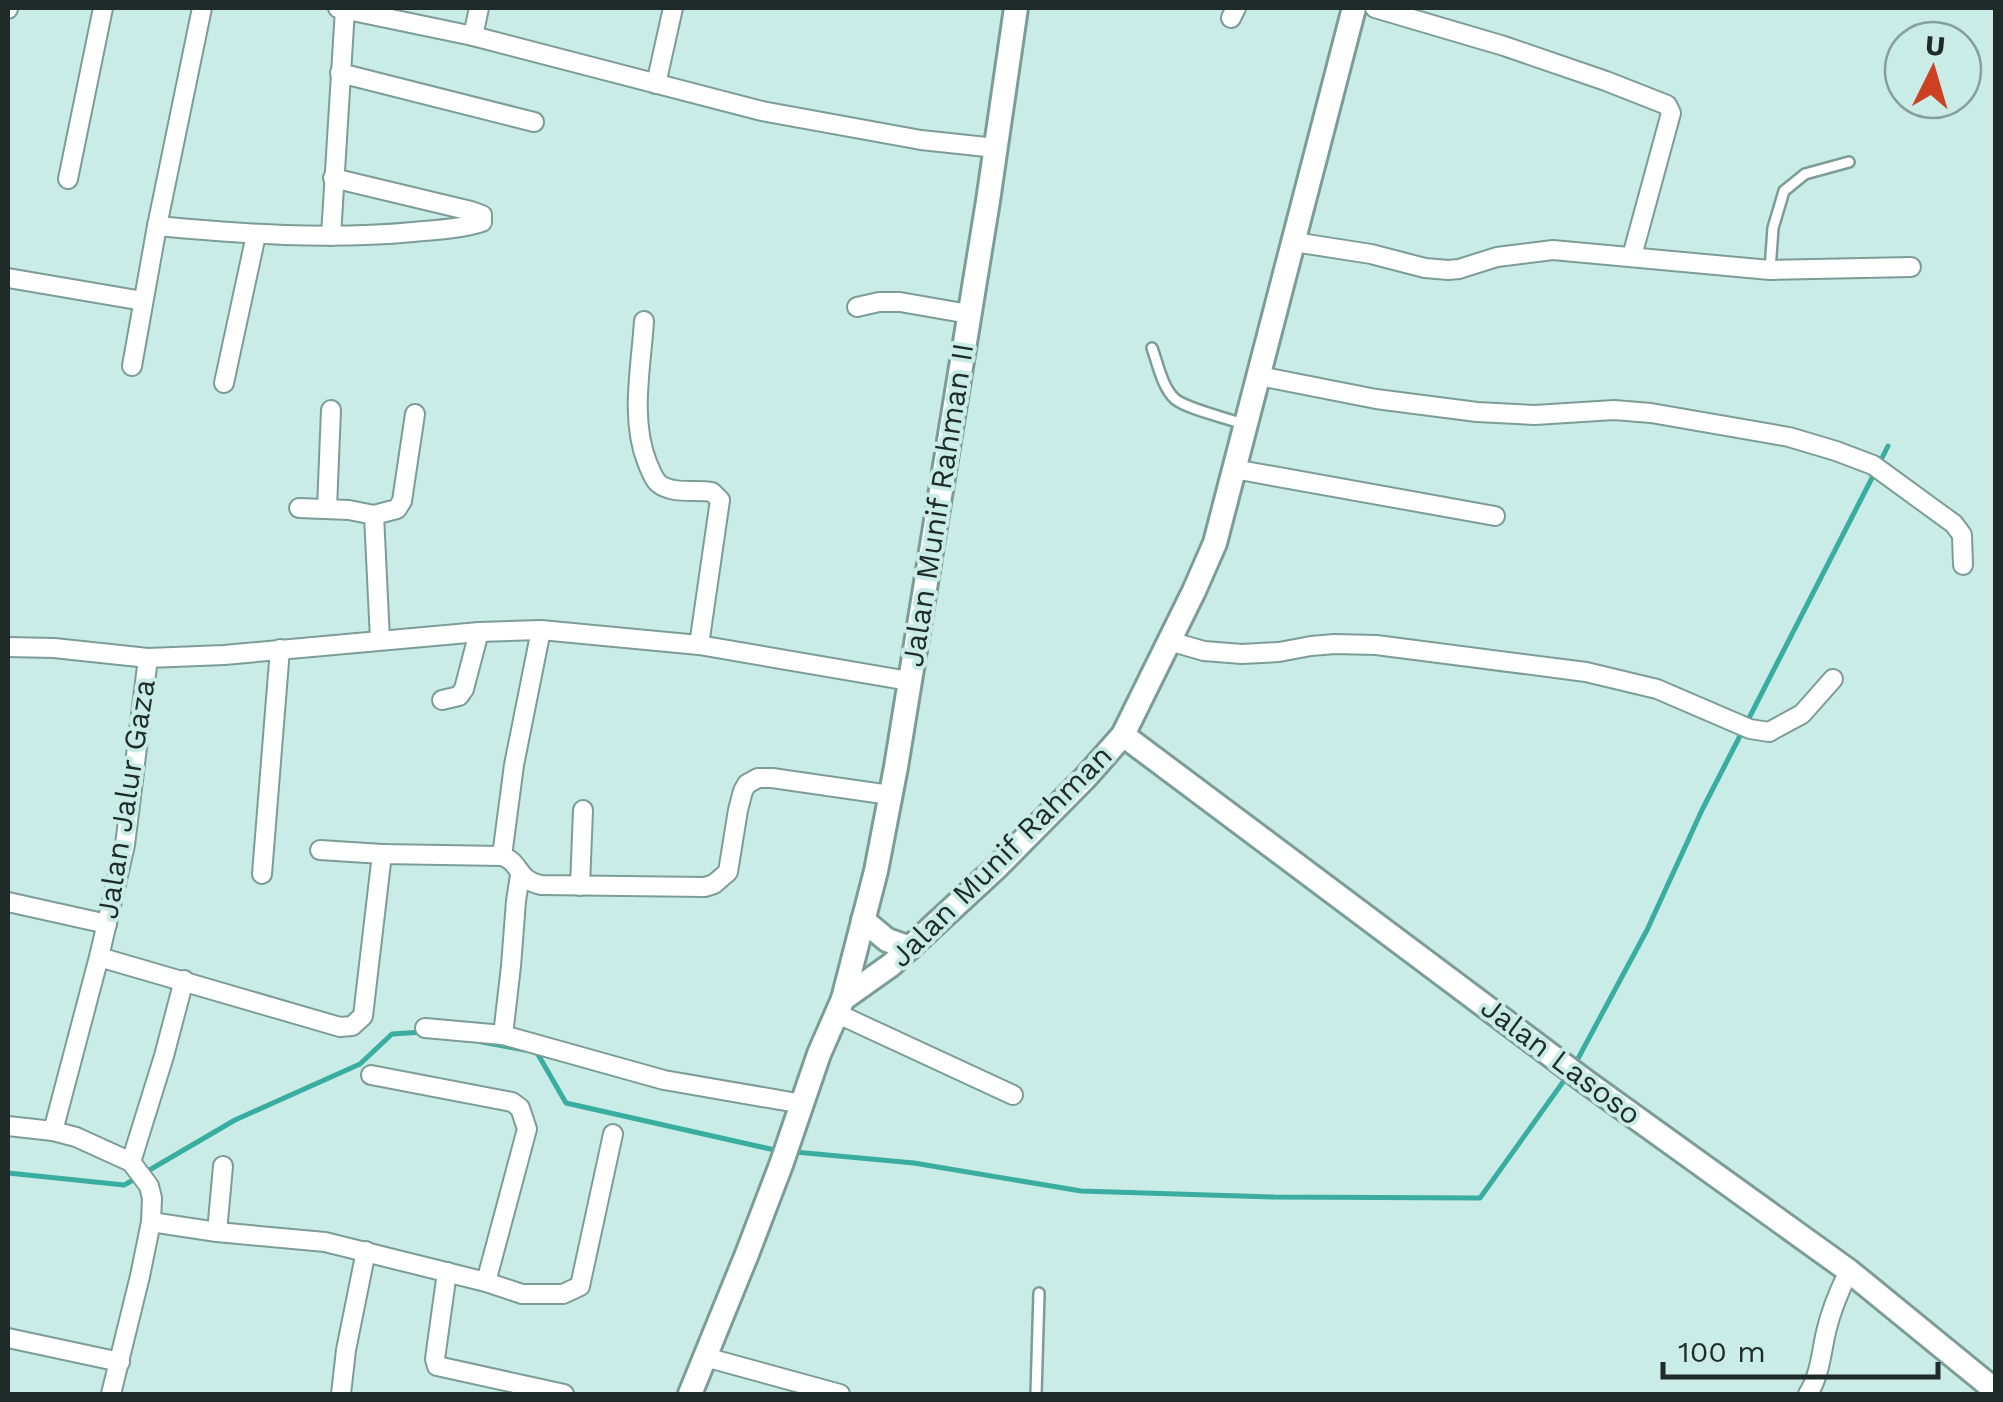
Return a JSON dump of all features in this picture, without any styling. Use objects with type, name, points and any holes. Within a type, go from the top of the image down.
[{"type":"street","points":[[68,179],[103,8]]},
{"type":"street","points":[[132,366],[202,8]]},
{"type":"street","points":[[332,236],[342,8],[406,14],[473,36],[762,111],[921,140],[996,148]]},
{"type":"street","points":[[473,36],[479,8]]},
{"type":"street","points":[[656,84],[673,8]]},
{"type":"street","name":"Jalan Munif Rahman II","points":[[840,1006],[876,871],[890,795],[1016,8]]},
{"type":"street","name":"Jalan Munif Rahman","points":[[840,1006],[910,948],[1009,855],[1123,734],[1215,543],[1354,8]]},
{"type":"street","points":[[1375,8],[1606,80],[1667,105],[1671,113],[1632,256]]},
{"type":"street","points":[[340,74],[534,122]]},
{"type":"street","points":[[158,226],[256,235],[332,236],[429,230],[477,224],[483,219],[470,211],[334,178]]},
{"type":"street","points":[[224,383],[256,235]]},
{"type":"street","points":[[1294,242],[1448,270],[1537,251],[1770,270],[1911,267]]},
{"type":"street","points":[[8,278],[143,301]]},
{"type":"street","points":[[857,307],[890,301],[970,314]]},
{"type":"street","points":[[644,322],[637,424],[653,475],[665,487],[712,492],[720,500],[698,645]]},
{"type":"street","points":[[1259,376],[1477,412],[1535,415],[1614,410],[1789,438],[1836,451],[1876,468],[1954,524],[1962,535],[1963,566]]},
{"type":"street","points":[[327,508],[331,410]]},
{"type":"street","points":[[299,508],[374,515],[397,509],[402,501],[415,414]]},
{"type":"street","points":[[1234,469],[1495,516]]},
{"type":"street","points":[[374,515],[380,640]]},
{"type":"street","points":[[502,856],[514,764],[541,630]]},
{"type":"street","name":"Jalan Jalur Gaza","points":[[53,1131],[99,958],[131,808],[148,658],[541,630],[698,645],[909,681]]},
{"type":"street","points":[[442,700],[459,696],[464,689],[479,632]]},
{"type":"street","points":[[1170,641],[1204,651],[1242,654],[1335,644],[1376,645],[1586,672],[1658,689],[1750,728],[1769,732],[1802,714],[1833,679]]},
{"type":"street","points":[[8,646],[148,658]]},
{"type":"street","points":[[262,874],[280,649]]},
{"type":"street","name":"Jalan Lasoso","points":[[1123,734],[1585,1081],[1849,1270],[1996,1391]]},
{"type":"street","points":[[320,850],[502,856],[513,862],[520,876],[541,885],[705,887],[728,872],[743,791],[758,778],[890,795]]},
{"type":"street","points":[[580,886],[583,810]]},
{"type":"street","points":[[99,958],[340,1028],[352,1026],[363,1016],[382,854]]},
{"type":"street","points":[[503,1036],[520,876]]},
{"type":"street","points":[[8,902],[107,924]]},
{"type":"street","points":[[863,920],[887,940],[910,948]]},
{"type":"street","points":[[140,1173],[184,980]]},
{"type":"street","points":[[690,1394],[782,1165],[840,1006],[1013,1095]]},
{"type":"street","points":[[426,1028],[503,1036],[664,1080],[803,1104]]},
{"type":"street","points":[[371,1076],[512,1102],[520,1108],[527,1129],[486,1282]]},
{"type":"street","points":[[8,1126],[76,1137],[140,1173],[152,1198],[151,1222],[112,1394]]},
{"type":"street","points":[[151,1222],[325,1242],[522,1294],[563,1294],[580,1286],[613,1134]]},
{"type":"street","points":[[217,1232],[223,1166]]},
{"type":"street","points":[[341,1394],[366,1251]]},
{"type":"street","points":[[1808,1394],[1819,1370],[1836,1298],[1849,1270]]},
{"type":"street","points":[[447,1272],[434,1359],[437,1366],[564,1394]]},
{"type":"street","points":[[8,1338],[120,1362]]},
{"type":"street","points":[[705,1357],[840,1394]]},
{"type":"lane","points":[[1770,270],[1773,228],[1784,191],[1805,174],[1849,162]]},
{"type":"lane","points":[[1152,348],[1174,398],[1246,425]]},
{"type":"lane","points":[[1036,1394],[1039,1293]]},
{"type":"waterway","points":[[1879,464],[1888,446]]},
{"type":"waterway","points":[[1747,722],[1874,474]]},
{"type":"waterway","points":[[1574,1066],[1647,930],[1742,732]]},
{"type":"waterway","points":[[146,1172],[235,1120],[360,1064],[392,1034],[423,1032]]},
{"type":"waterway","points":[[482,1042],[525,1050]]},
{"type":"waterway","points":[[536,1051],[566,1103],[779,1151]]},
{"type":"waterway","points":[[795,1152],[914,1163],[1081,1191],[1480,1198],[1568,1075]]},
{"type":"waterway","points":[[8,1173],[124,1185],[137,1178]]}]
